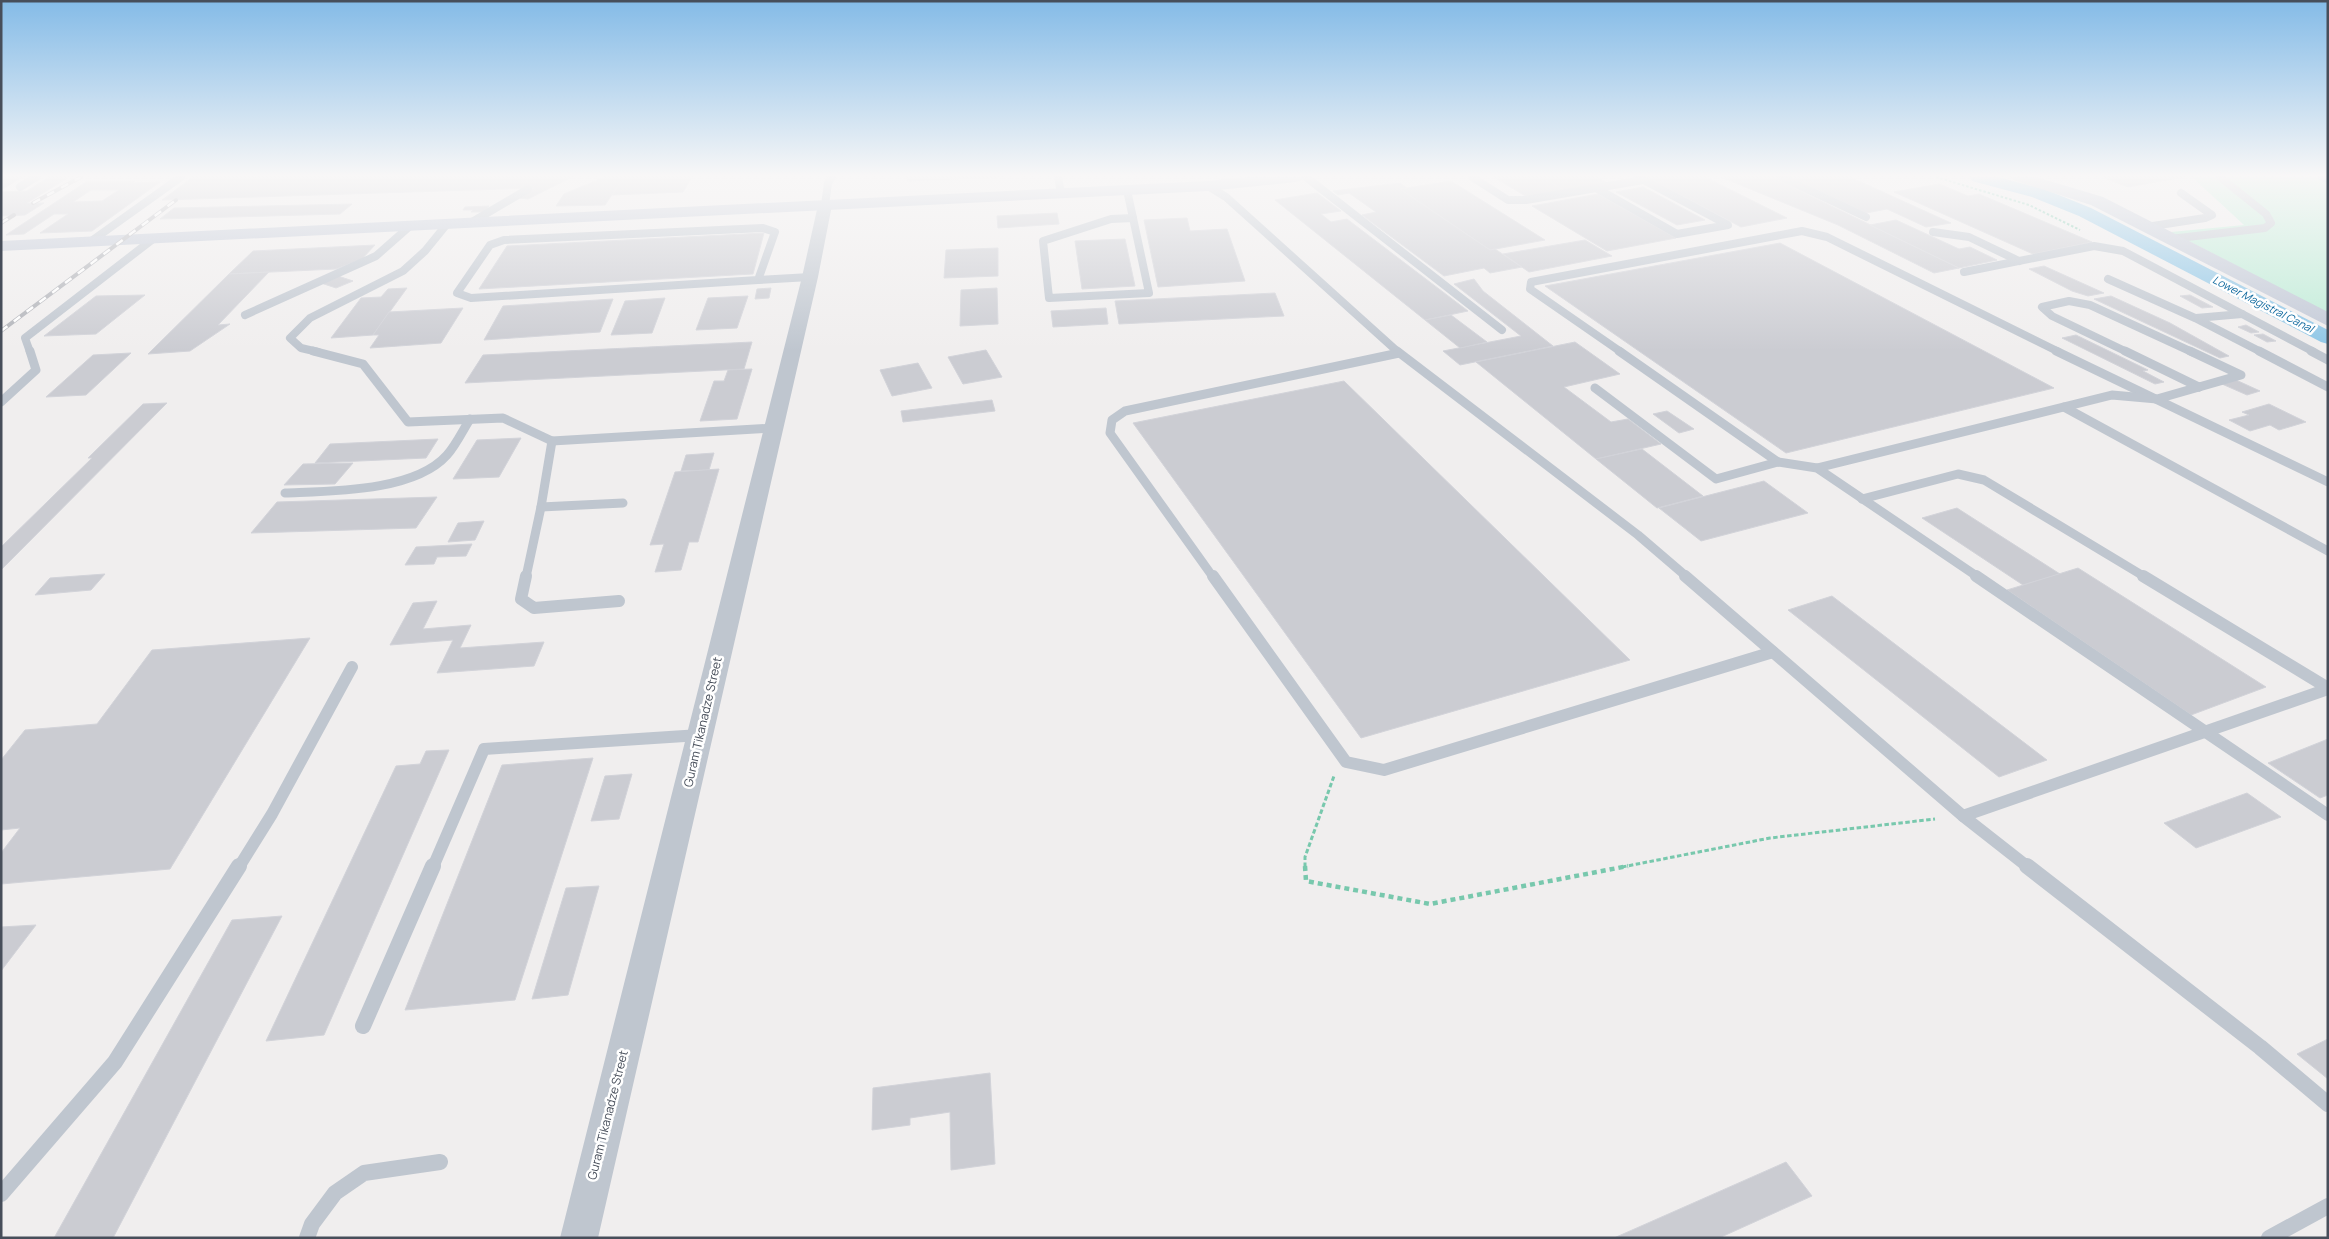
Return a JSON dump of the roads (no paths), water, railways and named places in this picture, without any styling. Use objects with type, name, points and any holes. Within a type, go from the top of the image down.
[{"type":"street","points":[[1,246],[221,235]]},
{"type":"street","name":"Guram Tikanadze Street","points":[[579,1238],[819,235]]},
{"type":"street","points":[[2162,235],[2328,320]]},
{"type":"lane","points":[[90,242],[100,235]]},
{"type":"lane","points":[[245,315],[376,256],[400,235]]},
{"type":"lane","points":[[438,235],[425,251],[403,271],[310,318],[290,338],[301,348],[363,364],[408,422],[503,418],[552,441],[773,428]]},
{"type":"lane","points":[[615,235],[504,240],[490,245],[457,294],[471,298],[810,277]]},
{"type":"lane","points":[[758,281],[773,235]]},
{"type":"lane","points":[[1062,235],[1043,241],[1049,298],[1149,294],[1137,235]]},
{"type":"lane","points":[[1268,235],[1399,353],[1638,535],[1963,816],[2260,1047],[2328,1104]]},
{"type":"lane","points":[[1380,235],[1502,330]]},
{"type":"lane","points":[[1778,462],[1530,289],[1531,282],[1782,235]]},
{"type":"lane","points":[[1818,235],[1827,237],[2328,482]]},
{"type":"lane","points":[[1953,235],[1969,237],[2019,261]]},
{"type":"lane","points":[[2170,239],[2206,235]]},
{"type":"lane","points":[[1,402],[36,370],[25,338],[153,238]]},
{"type":"lane","points":[[1964,272],[2094,246],[2123,251],[2328,360]]},
{"type":"lane","points":[[2108,279],[2195,318],[2328,388]]},
{"type":"lane","points":[[1595,388],[1716,479],[1778,462],[1817,468],[2112,395],[2157,399],[2199,387],[2241,375],[2090,305],[2069,301],[2042,307],[2052,316],[2199,387]]},
{"type":"lane","points":[[2195,318],[2242,314]]},
{"type":"lane","points":[[1399,353],[1125,411],[1112,420],[1110,433],[1346,762],[1384,770],[1772,652]]},
{"type":"lane","points":[[2064,407],[2328,552]]},
{"type":"lane","points":[[285,493],[353,489],[409,476],[432,467],[446,455],[470,419]]},
{"type":"lane","points":[[552,441],[541,507],[521,599],[534,608],[618,601]]},
{"type":"lane","points":[[1817,468],[2328,815]]},
{"type":"lane","points":[[1862,499],[1958,474],[1984,480],[2328,688]]},
{"type":"lane","points":[[541,507],[623,503]]},
{"type":"lane","points":[[1,1194],[115,1062],[272,814],[352,667]]},
{"type":"lane","points":[[1963,816],[2328,688]]},
{"type":"lane","points":[[363,1026],[484,749],[700,735]]},
{"type":"lane","points":[[307,1238],[312,1224],[335,1193],[364,1173],[440,1162]]},
{"type":"lane","points":[[2268,1238],[2328,1206]]},
{"type":"waterway","name":"Lower Magistral Canal","points":[[2129,235],[2328,338]]},
{"type":"railway","points":[[1,331],[129,235]]}]
